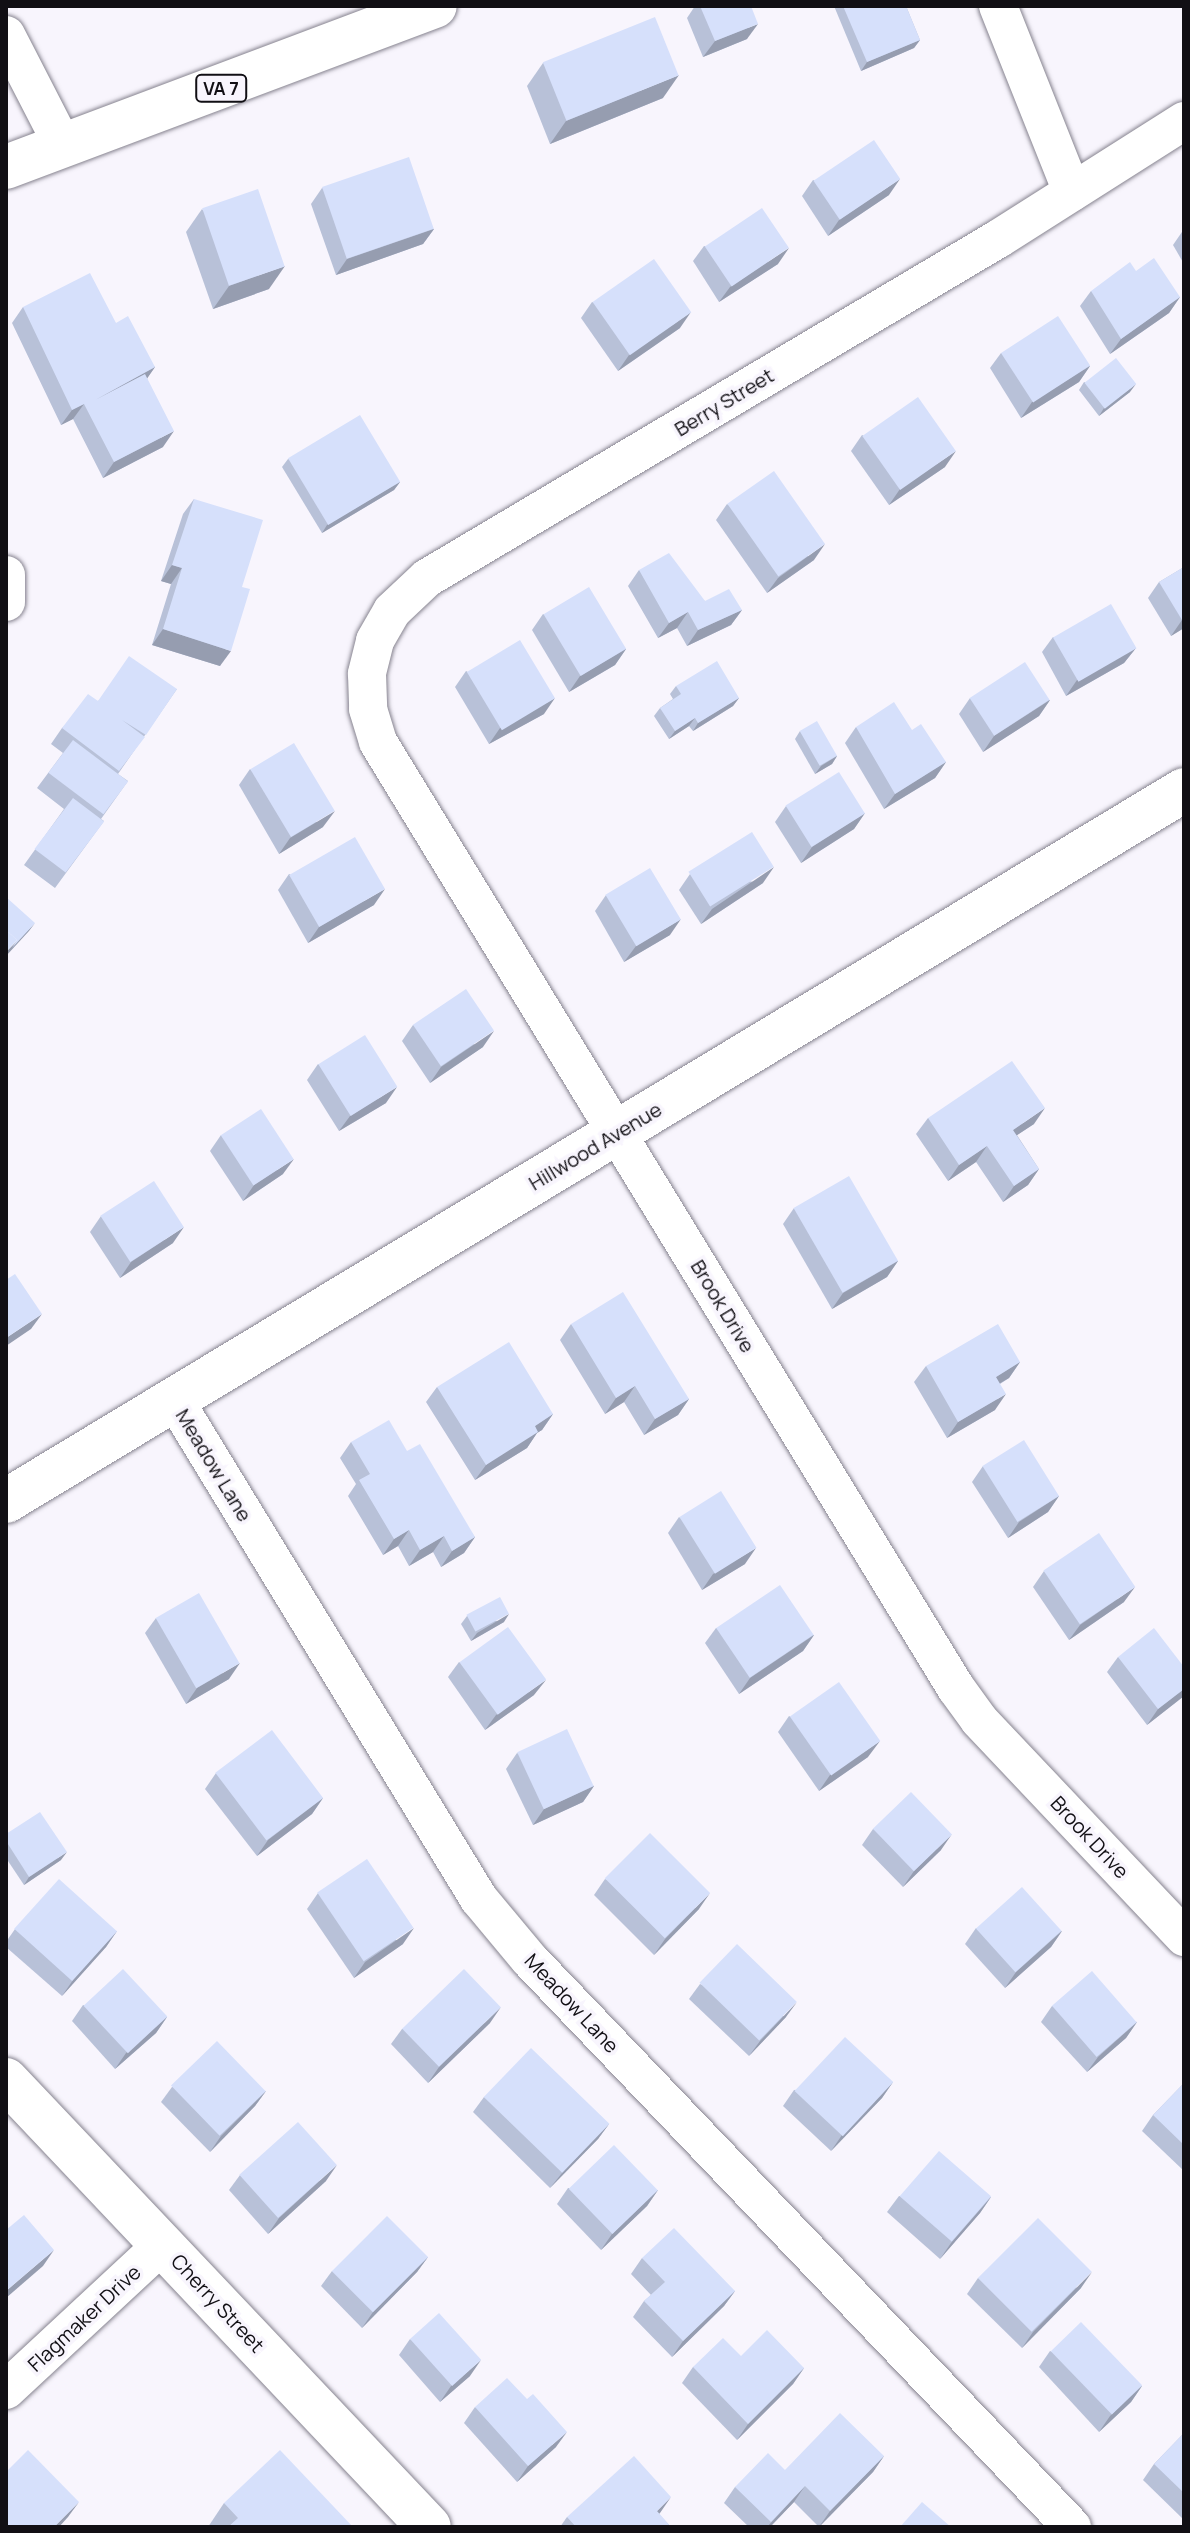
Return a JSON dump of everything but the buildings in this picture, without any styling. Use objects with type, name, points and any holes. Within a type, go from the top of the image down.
[{"type":"main road","name":"VA 7","points":[[6,167],[435,6]]},
{"type":"main road","name":"Hillwood Avenue","points":[[6,1501],[1184,790]]},
{"type":"main road","name":"Cherry Street","points":[[6,2080],[429,2527]]},
{"type":"street","points":[[998,6],[1072,192]]},
{"type":"street","points":[[6,35],[63,146]]},
{"type":"street","name":"Berry Street","points":[[385,623],[405,595],[427,578],[1072,192],[1184,121]]},
{"type":"street","points":[[6,575],[6,602]]},
{"type":"street","name":"Brook Drive","points":[[385,623],[367,674],[368,709],[378,742],[956,1688],[979,1720],[1184,1937]]},
{"type":"street","name":"Meadow Lane","points":[[174,1399],[479,1899],[529,1959],[1072,2527]]},
{"type":"street","name":"Flagmaker Drive","points":[[6,2390],[162,2245]]}]
